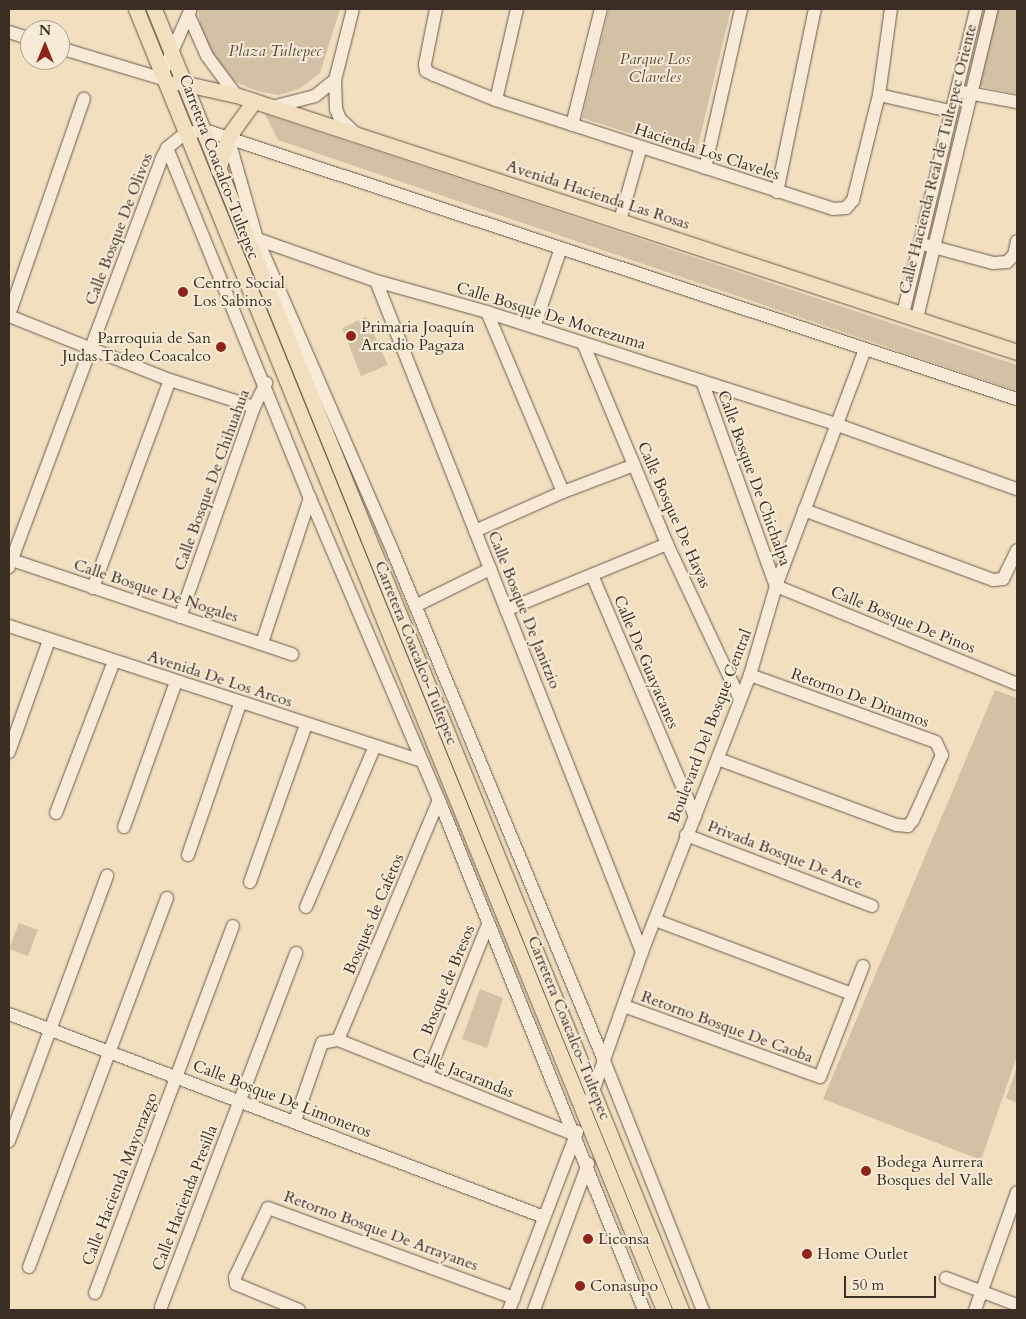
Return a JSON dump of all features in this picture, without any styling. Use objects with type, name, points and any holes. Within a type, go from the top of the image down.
[{"type":"main road","name":"Carretera Coacalco-Tultepec","points":[[136,9],[164,76],[184,134],[664,1310]]},
{"type":"main road","name":"Carretera Coacalco-Tultepec","points":[[154,9],[681,1310]]},
{"type":"main road","name":"Avenida Hacienda Las Rosas","points":[[164,76],[183,84],[236,95],[1017,352]]},
{"type":"main road","points":[[218,170],[228,137],[254,101]]},
{"type":"street","points":[[353,9],[335,80],[340,119],[356,134]]},
{"type":"street","name":"Hacienda Los Claveles","points":[[436,9],[426,71],[496,100],[833,209],[846,208],[852,200],[880,95],[891,9]]},
{"type":"street","points":[[496,100],[517,9]]},
{"type":"street","points":[[572,125],[601,9]]},
{"type":"street","points":[[705,168],[741,9]]},
{"type":"street","points":[[778,192],[815,9]]},
{"type":"street","points":[[910,316],[920,243],[955,90],[976,9]]},
{"type":"street","name":"Calle Hacienda Real de Tultepec Oriente","points":[[910,316],[933,246],[969,93],[992,9]]},
{"type":"street","points":[[70,51],[164,76],[190,12]]},
{"type":"street","points":[[190,12],[207,56],[236,95]]},
{"type":"street","points":[[272,107],[315,96],[335,80]]},
{"type":"street","points":[[955,90],[1017,102]]},
{"type":"street","points":[[880,95],[950,111]]},
{"type":"street","points":[[84,99],[9,316],[170,380],[254,407]]},
{"type":"street","points":[[184,134],[204,130],[228,137],[1017,399]]},
{"type":"street","name":"Calle Bosque De Olivos","points":[[10,562],[167,148],[184,134]]},
{"type":"street","points":[[228,137],[257,239],[415,606],[603,1058],[703,1310]]},
{"type":"street","points":[[167,148],[266,383],[310,498],[439,800],[588,1166],[644,1310]]},
{"type":"street","points":[[620,220],[641,148]]},
{"type":"street","name":"Calle Bosque De Moctezuma","points":[[257,239],[376,281],[487,312],[835,424],[1017,489]]},
{"type":"street","points":[[920,243],[993,263],[1007,262],[1014,255],[1017,241]]},
{"type":"street","points":[[534,327],[561,248]]},
{"type":"street","name":"Calle Bosque De Janitzio","points":[[376,281],[642,952]]},
{"type":"street","points":[[487,312],[562,492]]},
{"type":"street","name":"Calle Bosque De Hayas","points":[[583,343],[667,544],[740,699]]},
{"type":"street","name":"Boulevard Del Bosque Central","points":[[534,1310],[588,1166],[594,1098],[603,1058],[624,1006],[686,835],[750,675],[776,586],[835,424],[865,349]]},
{"type":"street","points":[[93,588],[170,380]]},
{"type":"street","name":"Calle Bosque De Chichalpa","points":[[702,381],[776,586]]},
{"type":"street","name":"Calle Bosque De Chihuahua","points":[[180,617],[254,407],[266,383]]},
{"type":"street","points":[[475,531],[562,492],[634,465]]},
{"type":"street","points":[[262,643],[310,498]]},
{"type":"street","points":[[804,510],[993,580],[1003,579],[1017,550]]},
{"type":"street","points":[[506,610],[667,544]]},
{"type":"street","name":"Calle Bosque De Nogales","points":[[10,562],[292,654]]},
{"type":"street","points":[[415,606],[490,570]]},
{"type":"street","name":"Calle De Guayacanes","points":[[592,575],[695,816]]},
{"type":"street","name":"Calle Bosque De Pinos","points":[[776,586],[1017,684]]},
{"type":"street","name":"Avenida De Los Arcos","points":[[9,626],[374,748],[421,761]]},
{"type":"street","points":[[9,752],[49,640]]},
{"type":"street","points":[[56,813],[114,661]]},
{"type":"street","name":"Retorno De Dinamos","points":[[718,759],[896,825],[908,826],[913,820],[942,755],[936,742],[750,675]]},
{"type":"street","points":[[124,828],[176,682]]},
{"type":"street","points":[[188,856],[240,704]]},
{"type":"street","points":[[250,882],[306,725]]},
{"type":"street","points":[[306,907],[374,748]]},
{"type":"street","name":"Bosques de Cafetos","points":[[338,1040],[439,800]]},
{"type":"street","name":"Privada Bosque De Arce","points":[[686,835],[872,906]]},
{"type":"street","points":[[9,1141],[107,876]]},
{"type":"street","points":[[29,1267],[167,898]]},
{"type":"street","points":[[655,920],[852,994]]},
{"type":"street","name":"Bosque de Bresos","points":[[427,1076],[488,924]]},
{"type":"street","name":"Calle Hacienda Mayorazgo","points":[[95,1293],[233,926]]},
{"type":"street","name":"Calle Hacienda Presilla","points":[[160,1307],[296,953]]},
{"type":"street","name":"Retorno Bosque De Caoba","points":[[624,1006],[820,1077],[863,966]]},
{"type":"street","name":"Calle Bosque De Limoneros","points":[[9,1014],[544,1217]]},
{"type":"street","points":[[294,1121],[322,1043],[338,1040]]},
{"type":"street","name":"Calle Jacarandas","points":[[338,1040],[575,1135]]},
{"type":"street","name":"Boulevard Del Bosque Central","points":[[509,1310],[575,1135],[584,1114],[594,1098]]},
{"type":"street","points":[[975,1310],[1017,1192]]},
{"type":"street","name":"Retorno Bosque De Arrayanes","points":[[299,1310],[236,1284],[235,1277],[268,1208],[514,1298]]},
{"type":"street","points":[[528,1258],[551,1266]]},
{"type":"street","points":[[946,1278],[1017,1305]]},
{"type":"green space","name":"Plaza Tultepec","points":[[198,9],[340,9],[320,73],[299,89],[278,95],[257,91],[234,81],[215,57],[201,32]]},
{"type":"green space","name":"Parque Los Claveles","points":[[609,9],[731,9],[696,154],[582,118]]},
{"type":"green space","points":[[995,9],[1017,9],[1017,94],[979,86]]},
{"type":"green space","points":[[265,114],[1017,365],[1017,391],[278,140]]},
{"type":"green space","points":[[366,317],[388,365],[361,376],[342,328]]},
{"type":"green space","points":[[995,690],[1017,698],[1017,1056],[981,1160],[823,1099]]},
{"type":"green space","points":[[19,923],[38,930],[28,956],[9,949]]},
{"type":"green space","points":[[480,989],[503,998],[487,1048],[462,1039]]},
{"type":"green space","points":[[1017,1067],[1017,1103],[1006,1098]]},
{"type":"place","name":"Centro Social Los Sabinos","points":[[183,292]]},
{"type":"place","name":"Primaria Joaquín Arcadio Pagaza","points":[[351,336]]},
{"type":"place","name":"Parroquia de San Judas Tadeo Coacalco","points":[[221,347]]},
{"type":"place","name":"Bodega Aurrera Bosques del Valle","points":[[866,1171]]},
{"type":"place","name":"Liconsa","points":[[588,1239]]},
{"type":"place","name":"Home Outlet","points":[[807,1254]]},
{"type":"place","name":"Conasupo","points":[[580,1286]]}]
